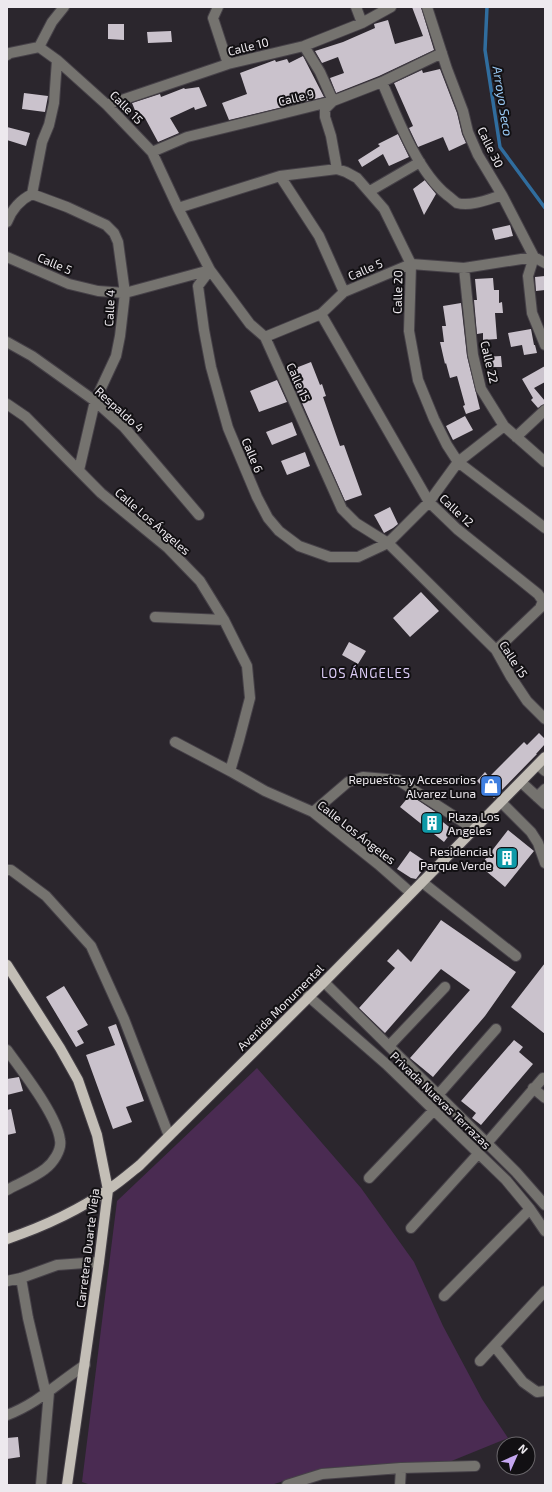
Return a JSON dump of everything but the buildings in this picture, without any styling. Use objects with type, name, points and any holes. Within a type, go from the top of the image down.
[{"type":"main road","name":"Avenida Monumental","points":[[7,1239],[24,1234],[66,1215],[108,1190],[140,1165],[308,996],[324,982],[521,782],[541,768],[545,757]]},
{"type":"main road","name":"Carretera Duarte Vieja","points":[[7,964],[60,1048],[78,1080],[95,1130],[108,1190],[85,1365],[67,1485]]},
{"type":"street","points":[[7,56],[10,53],[39,48],[52,22],[64,7]]},
{"type":"street","points":[[218,7],[213,18],[228,64]]},
{"type":"street","points":[[356,7],[362,23]]},
{"type":"street","name":"Calle 10","points":[[108,105],[228,64],[304,46],[362,23],[392,7]]},
{"type":"street","name":"Calle 30","points":[[427,7],[475,149],[502,195],[534,257]]},
{"type":"street","points":[[178,208],[280,176],[337,169],[331,136],[325,117],[325,109],[333,101],[320,72],[304,46]]},
{"type":"street","name":"Calle 15","points":[[39,48],[57,60],[108,105],[152,152],[178,208],[210,270],[250,324],[265,338],[342,509],[356,523],[388,543],[496,650],[510,677],[527,701],[545,719]]},
{"type":"street","name":"Calle 9","points":[[152,152],[187,137],[333,101],[382,82],[442,53]]},
{"type":"street","points":[[7,222],[10,214],[22,199],[32,194],[42,142],[49,125],[54,103],[57,60]]},
{"type":"street","points":[[382,82],[402,128],[420,162],[437,187],[457,202],[472,204],[502,195]]},
{"type":"street","points":[[370,191],[420,162]]},
{"type":"street","name":"Calle 20","points":[[337,169],[357,178],[370,191],[384,209],[411,264],[409,331],[418,380],[434,419],[447,445],[458,462],[545,528]]},
{"type":"street","points":[[280,176],[318,236],[344,292]]},
{"type":"street","name":"Calle 4","points":[[32,194],[67,207],[106,225],[114,233],[118,242],[125,293],[120,336],[116,356],[95,401],[79,470]]},
{"type":"street","name":"Calle 5","points":[[7,257],[69,284],[98,291],[125,293],[210,270]]},
{"type":"street","points":[[545,262],[534,257],[528,276],[532,312],[545,345]]},
{"type":"street","name":"Calle 5","points":[[265,338],[321,314],[344,292],[411,264],[464,268],[534,257]]},
{"type":"street","name":"Calle 22","points":[[464,268],[472,355],[481,389],[504,426],[545,462]]},
{"type":"street","name":"Calle 6","points":[[210,270],[198,286],[211,367],[228,428],[257,498],[268,518],[279,531],[299,546],[330,557],[358,557],[388,543],[429,502],[458,462],[504,426]]},
{"type":"street","name":"Calle 12","points":[[321,314],[429,502],[457,529],[538,594],[543,601],[540,608],[496,650]]},
{"type":"street","name":"Respaldo 4","points":[[7,342],[32,356],[95,401],[124,427],[198,515]]},
{"type":"street","name":"Calle Los Ángeles","points":[[7,404],[26,417],[101,493],[168,548],[200,581],[224,620],[247,666],[250,698],[230,771],[265,790],[312,812],[378,864],[411,893]]},
{"type":"street","points":[[516,437],[545,410]]},
{"type":"street","points":[[155,617],[224,620]]},
{"type":"street","points":[[175,742],[230,771]]},
{"type":"street","points":[[312,812],[348,782],[363,777],[398,780],[474,829]]},
{"type":"street","points":[[521,782],[545,804]]},
{"type":"street","points":[[537,797],[545,789]]},
{"type":"street","points":[[501,802],[531,832],[538,843],[545,863]]},
{"type":"street","points":[[7,870],[12,870],[46,896],[92,946],[124,1018],[169,1136]]},
{"type":"street","points":[[422,882],[516,956]]},
{"type":"street","name":"Privada Nuevas Terrazas","points":[[324,982],[516,1172],[545,1205]]},
{"type":"street","points":[[389,1046],[445,987]]},
{"type":"street","name":"Privada Nuevas Terrazas","points":[[308,996],[386,1064],[506,1180],[530,1209],[545,1231]]},
{"type":"street","points":[[438,1095],[496,1029]]},
{"type":"street","points":[[7,1050],[26,1075],[55,1122],[61,1141],[56,1156],[45,1169],[7,1190]]},
{"type":"street","points":[[487,1144],[543,1078]]},
{"type":"street","points":[[533,1088],[545,1098]]},
{"type":"street","points":[[369,1178],[433,1111]]},
{"type":"street","points":[[411,1228],[478,1154]]},
{"type":"street","points":[[444,1296],[530,1209]]},
{"type":"street","points":[[7,1281],[21,1278],[57,1264],[99,1262]]},
{"type":"street","points":[[21,1278],[28,1318],[48,1393],[41,1485]]},
{"type":"street","points":[[480,1361],[495,1347],[545,1292]]},
{"type":"street","points":[[495,1347],[523,1382],[537,1392],[545,1391]]},
{"type":"street","points":[[7,1415],[23,1408],[48,1393],[65,1378],[85,1365]]},
{"type":"street","points":[[287,1485],[322,1474],[401,1468],[475,1466]]},
{"type":"street","points":[[400,1485],[401,1468]]},
{"type":"shaded area","points":[[257,1068],[361,1188],[414,1262],[443,1326],[482,1399],[507,1436],[496,1436],[496,1443],[449,1462],[325,1468],[271,1485],[91,1485],[82,1482],[117,1201]]},
{"type":"waterway","name":"Arroyo Seco","points":[[487,7],[485,50],[500,147],[545,208]]},
{"type":"place","name":"Repuestos y Accesorios Alvarez Luna","points":[[491,786]]},
{"type":"place","name":"Plaza Los Angeles","points":[[432,823]]},
{"type":"place","name":"Residencial Parque Verde","points":[[507,858]]},
{"type":"district","name":"LOS ÁNGELES","points":[[366,673]]}]
